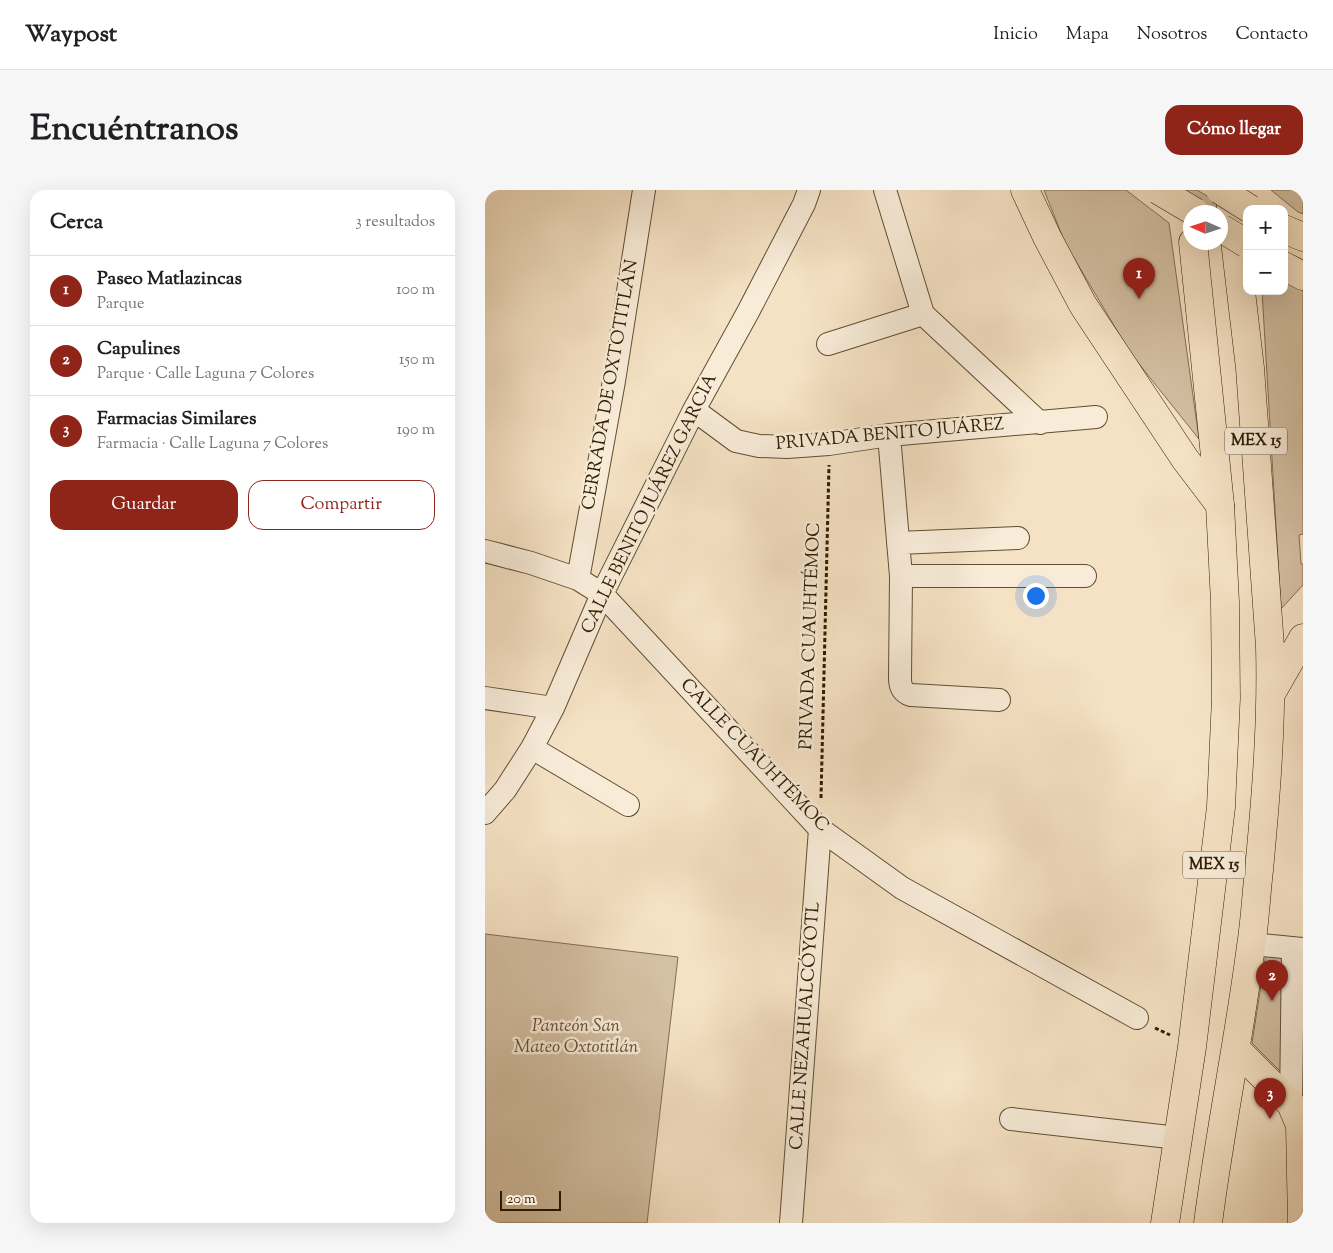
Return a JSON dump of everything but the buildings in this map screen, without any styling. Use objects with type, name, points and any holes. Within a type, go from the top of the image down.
[{"type":"main road","points":[[1025,190],[1083,306],[1185,459],[1219,505]]},
{"type":"main road","points":[[1158,190],[1183,205]]},
{"type":"main road","points":[[1187,190],[1189,205]]},
{"type":"main road","points":[[1219,190],[1243,205]]},
{"type":"main road","name":"MEX 15","points":[[1208,1223],[1251,944],[1264,821],[1271,693],[1270,637],[1250,368],[1229,190]]},
{"type":"main road","points":[[1288,231],[1303,237]]},
{"type":"main road","points":[[1228,232],[1243,242]]},
{"type":"main road","name":"MEX 15","points":[[1165,1223],[1192,1047],[1221,797],[1226,698],[1225,602],[1219,505],[1194,250]]},
{"type":"main road","points":[[1288,268],[1303,276]]},
{"type":"main road","points":[[1271,693],[1303,638]]},
{"type":"main road","points":[[1236,1049],[1298,1118],[1302,1223]]},
{"type":"street","name":"CERRADA DE OXTOTITLÁN","points":[[578,579],[614,381],[643,190]]},
{"type":"street","name":"CALLE BENITO JUÁREZ GARCIA","points":[[485,813],[505,790],[532,748],[553,708],[602,594],[694,410],[748,312],[804,204],[809,190]]},
{"type":"street","points":[[885,190],[923,314],[1040,423]]},
{"type":"street","points":[[828,344],[923,314]]},
{"type":"street","name":"PRIVADA BENITO JUÁREZ","points":[[694,410],[736,441],[759,446],[787,447],[829,444],[889,435],[1096,418]]},
{"type":"street","points":[[889,435],[901,576],[901,688],[911,694],[999,700]]},
{"type":"street","points":[[898,543],[1018,538]]},
{"type":"street","name":"CALLE CUAUHTÉMOC","points":[[485,551],[531,563],[578,579],[602,594],[820,829],[903,888],[1137,1018]]},
{"type":"street","points":[[901,576],[1085,576]]},
{"type":"street","points":[[485,698],[553,708]]},
{"type":"street","points":[[532,748],[628,805]]},
{"type":"street","name":"CALLE NEZAHUALCÓYOTL","points":[[791,1223],[820,829]]},
{"type":"street","points":[[1251,944],[1298,949],[1298,1118]]},
{"type":"street","points":[[1011,1119],[1178,1138]]},
{"type":"path","name":"PRIVADA CUAUHTÉMOC","points":[[820,829],[829,444]]},
{"type":"path","points":[[1137,1018],[1192,1047]]},
{"type":"green space","points":[[1044,190],[1126,190],[1169,223],[1199,439],[1131,354],[1065,243]]},
{"type":"green space","points":[[1175,190],[1197,190],[1222,205],[1200,205]]},
{"type":"green space","points":[[1271,190],[1303,190],[1303,214],[1298,212]]},
{"type":"green space","points":[[1228,209],[1243,218],[1243,230],[1228,218]]},
{"type":"green space","points":[[1288,278],[1303,291],[1303,534],[1299,535],[1301,564],[1303,564],[1303,585],[1281,609],[1262,295],[1288,295]]},
{"type":"green space","name":"Panteón San Mateo Oxtotitlán","points":[[485,934],[678,957],[647,1223],[485,1223]]},
{"type":"green space","points":[[1266,953],[1285,958],[1283,1074],[1252,1043]]},
{"type":"place","name":"Paseo Matlazincas","points":[[1139,299]]},
{"type":"place","name":"Capulines","points":[[1272,1001]]},
{"type":"place","name":"Farmacias Similares","points":[[1270,1119]]}]
